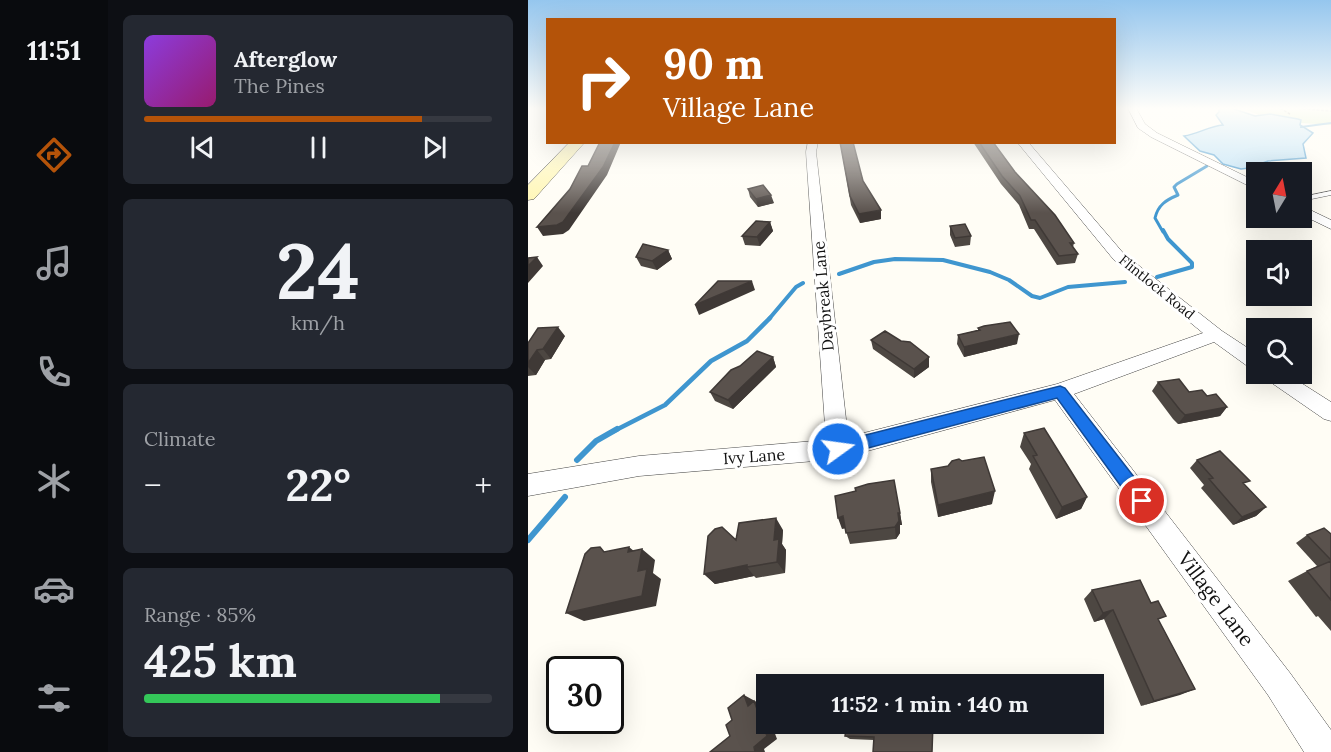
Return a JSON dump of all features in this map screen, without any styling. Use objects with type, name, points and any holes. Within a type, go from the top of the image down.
[{"type":"street","points":[[1170,143],[1246,181]]},
{"type":"street","points":[[528,195],[576,144]]},
{"type":"street","name":"Daybreak Lane","points":[[813,144],[811,152],[838,449]]},
{"type":"street","name":"Flintlock Road","points":[[1024,144],[1119,257],[1216,335],[1246,355]]},
{"type":"street","points":[[1312,215],[1331,225]]},
{"type":"street","name":"Ivy Lane","points":[[528,485],[639,466],[838,449],[1060,392],[1216,335]]},
{"type":"street","points":[[1288,384],[1331,413]]},
{"type":"street","name":"Village Lane","points":[[1060,392],[1279,684],[1325,752]]},
{"type":"lane","points":[[1312,197],[1331,193]]},
{"type":"water","points":[[1192,143],[1304,143],[1306,158],[1246,162],[1246,168],[1241,169],[1223,164],[1214,155],[1200,151]]},
{"type":"building","points":[[599,144],[614,144],[603,167],[563,222],[557,225],[537,227],[570,189],[582,166],[588,166]]},
{"type":"building","points":[[840,144],[854,144],[863,181],[881,210],[859,214],[850,196]]},
{"type":"building","points":[[980,144],[994,144],[1015,172],[1055,215],[1074,243],[1070,243],[1078,254],[1059,256],[1035,220],[1031,220],[1020,196],[1002,176]]},
{"type":"building","points":[[763,185],[771,195],[756,199],[748,189]]},
{"type":"building","points":[[756,221],[770,222],[757,237],[742,236]]},
{"type":"building","points":[[965,224],[971,236],[955,238],[950,226]]},
{"type":"building","points":[[643,244],[668,250],[652,261],[636,257]]},
{"type":"building","points":[[537,257],[528,266],[528,258]]},
{"type":"building","points":[[718,281],[752,281],[695,305]]},
{"type":"building","points":[[1010,322],[1019,334],[964,347],[958,335],[980,330],[978,328],[984,326]]},
{"type":"building","points":[[558,327],[543,349],[537,350],[528,363],[528,343],[538,328]]},
{"type":"building","points":[[885,331],[901,341],[910,342],[929,357],[914,369],[871,340]]},
{"type":"building","points":[[757,351],[773,357],[728,400],[710,392],[731,370],[740,366]]},
{"type":"building","points":[[1179,379],[1189,392],[1202,390],[1207,396],[1216,394],[1227,407],[1185,415],[1158,382]]},
{"type":"building","points":[[1044,428],[1087,497],[1062,507],[1033,456],[1037,455],[1024,433]]},
{"type":"building","points":[[1220,451],[1250,481],[1243,483],[1266,507],[1242,517],[1209,479],[1213,478],[1197,460]]},
{"type":"building","points":[[984,457],[995,491],[938,505],[931,469],[948,466],[952,461],[959,459],[962,461]]},
{"type":"building","points":[[894,480],[900,513],[898,513],[899,521],[895,527],[846,533],[843,516],[838,518],[835,496],[856,491],[855,488],[868,484]]},
{"type":"building","points":[[776,518],[774,540],[779,539],[777,562],[747,567],[747,565],[704,574],[708,536],[715,529],[722,527],[736,540],[739,523]]},
{"type":"building","points":[[1324,528],[1331,534],[1331,560],[1307,535]]},
{"type":"building","points":[[600,547],[604,552],[629,547],[628,552],[642,549],[638,571],[647,569],[642,596],[566,613],[585,554],[591,548]]},
{"type":"building","points":[[1331,561],[1331,600],[1307,571]]},
{"type":"building","points":[[1140,580],[1151,603],[1158,601],[1166,616],[1158,619],[1195,689],[1154,701],[1113,610],[1103,613],[1092,590]]},
{"type":"building","points":[[744,695],[748,706],[754,701],[756,734],[766,734],[767,736],[754,747],[755,752],[710,752],[730,736],[726,725],[732,720],[728,708]]},
{"type":"building","points":[[845,734],[933,734],[932,752],[873,752],[874,737],[845,736]]},
{"type":"waterway","points":[[1163,232],[1155,218],[1160,206],[1178,195],[1174,187],[1177,184],[1207,166]]},
{"type":"waterway","points":[[1157,277],[1192,267],[1192,263],[1168,239],[1163,230]]},
{"type":"waterway","points":[[839,274],[874,262],[895,259],[943,260],[990,272],[1009,280],[1032,296],[1040,298],[1068,287],[1125,282]]},
{"type":"waterway","points":[[769,319],[796,287],[803,283]]},
{"type":"waterway","points":[[614,431],[665,405],[711,361],[747,341],[769,319]]},
{"type":"waterway","points":[[577,460],[596,441],[617,429]]},
{"type":"waterway","points":[[528,540],[565,497]]},
{"type":"route","points":[[838,449],[1060,392],[1142,501]]}]
